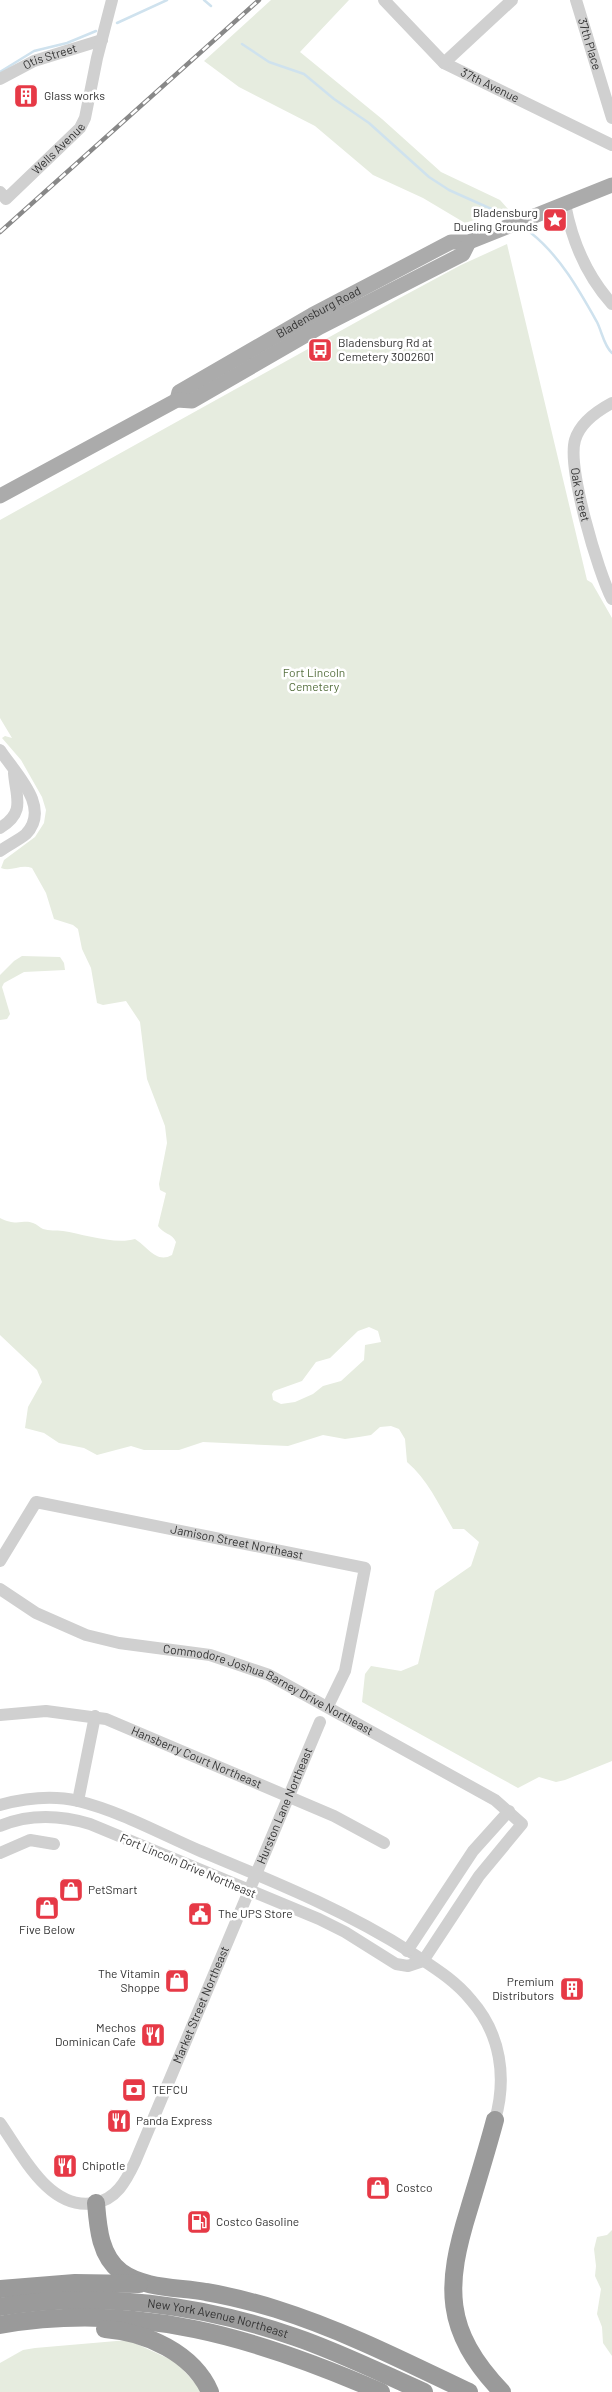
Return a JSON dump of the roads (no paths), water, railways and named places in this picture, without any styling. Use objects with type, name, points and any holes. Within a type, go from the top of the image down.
[{"type":"highway","points":[[495,2120],[458,2246],[452,2286],[456,2316],[466,2346],[482,2370],[502,2392]]},
{"type":"highway","points":[[96,2203],[102,2245],[110,2260],[129,2277],[159,2285],[232,2297],[300,2317],[469,2392]]},
{"type":"highway","points":[[0,2289],[75,2283],[159,2285]]},
{"type":"highway","name":"New York Avenue Northeast","points":[[0,2307],[50,2302],[115,2302],[178,2308],[217,2315],[296,2337],[424,2392]]},
{"type":"highway","name":"New York Avenue Northeast","points":[[0,2325],[41,2320],[102,2319],[191,2328],[275,2349],[381,2392]]},
{"type":"highway","points":[[0,2332],[91,2328],[132,2333],[154,2341],[186,2360],[200,2374],[210,2392]]},
{"type":"main road","name":"Bladensburg Road","points":[[0,496],[177,400],[192,400],[320,328],[462,254],[469,242],[612,185]]},
{"type":"street","name":"Wells Avenue","points":[[3,195],[80,128],[85,118],[112,0]]},
{"type":"street","points":[[444,63],[512,0]]},
{"type":"street","name":"37th Place","points":[[576,0],[612,118]]},
{"type":"street","name":"37th Avenue","points":[[388,5],[444,63],[612,145]]},
{"type":"street","name":"Otis Street","points":[[0,79],[34,61],[102,40]]},
{"type":"street","points":[[565,204],[583,263],[597,286],[612,304]]},
{"type":"street","name":"Oak Street","points":[[612,403],[596,413],[582,426],[574,448],[578,482],[593,551],[612,598]]},
{"type":"street","points":[[0,750],[31,794],[35,809],[34,820],[24,835],[0,851]]},
{"type":"street","points":[[0,828],[14,817],[18,806],[13,771]]},
{"type":"street","name":"Jamison Street Northeast","points":[[0,1561],[36,1502],[365,1568],[344,1672],[328,1706]]},
{"type":"street","name":"Commodore Joshua Barney Drive Northeast","points":[[0,1589],[36,1614],[73,1630],[114,1642],[193,1652],[236,1662],[286,1683],[495,1800],[509,1811],[522,1824],[482,1871],[423,1961]]},
{"type":"street","name":"Hansberry Court Northeast","points":[[0,1715],[46,1711],[95,1716],[143,1733],[289,1796],[334,1816],[384,1843]]},
{"type":"street","points":[[78,1801],[95,1716]]},
{"type":"street","name":"Hurston Lane Northeast","points":[[248,1891],[320,1722]]},
{"type":"street","name":"Fort Lincoln Drive Northeast","points":[[0,1805],[39,1798],[78,1801],[113,1813],[348,1915],[408,1951],[447,1977],[465,1992],[479,2010],[490,2030],[497,2050],[502,2076],[501,2092],[495,2120]]},
{"type":"street","points":[[408,1951],[473,1851],[509,1811]]},
{"type":"street","name":"Fort Lincoln Drive Northeast","points":[[0,1826],[40,1817],[60,1817],[79,1821],[328,1923],[396,1964],[408,1966],[423,1961]]},
{"type":"street","points":[[0,1853],[30,1840],[54,1844]]},
{"type":"street","name":"Market Street Northeast","points":[[96,2203],[106,2200],[118,2191],[131,2172],[248,1891]]},
{"type":"street","points":[[0,2123],[52,2192],[73,2203],[96,2203]]},
{"type":"waterway","points":[[117,23],[167,0]]},
{"type":"waterway","points":[[204,0],[211,6]]},
{"type":"waterway","points":[[0,72],[34,51],[67,43],[96,31]]},
{"type":"waterway","points":[[242,44],[269,62],[304,74],[334,99],[369,123],[429,177],[449,190],[498,212]]},
{"type":"waterway","points":[[531,233],[551,252],[568,274],[597,322],[605,343],[612,353]]},
{"type":"railway","points":[[0,232],[259,0]]},
{"type":"place","name":"Glass works","points":[[26,96]]},
{"type":"place","name":"Bladensburg Dueling Grounds","points":[[555,220]]},
{"type":"place","name":"Bladensburg Rd at Cemetery 3002601","points":[[320,350]]},
{"type":"place","name":"PetSmart","points":[[71,1890]]},
{"type":"place","name":"Five Below","points":[[47,1908]]},
{"type":"place","name":"The UPS Store","points":[[200,1914]]},
{"type":"place","name":"The Vitamin Shoppe","points":[[177,1981]]},
{"type":"place","name":"Premium Distributors","points":[[572,1989]]},
{"type":"place","name":"Mechos Dominican Cafe","points":[[153,2035]]},
{"type":"place","name":"TEFCU","points":[[134,2090]]},
{"type":"place","name":"Panda Express","points":[[119,2121]]},
{"type":"place","name":"Chipotle","points":[[65,2166]]},
{"type":"place","name":"Costco","points":[[378,2188]]},
{"type":"place","name":"Costco Gasoline","points":[[199,2222]]},
{"type":"park label","name":"Fort Lincoln Cemetery","points":[[314,680]]}]
